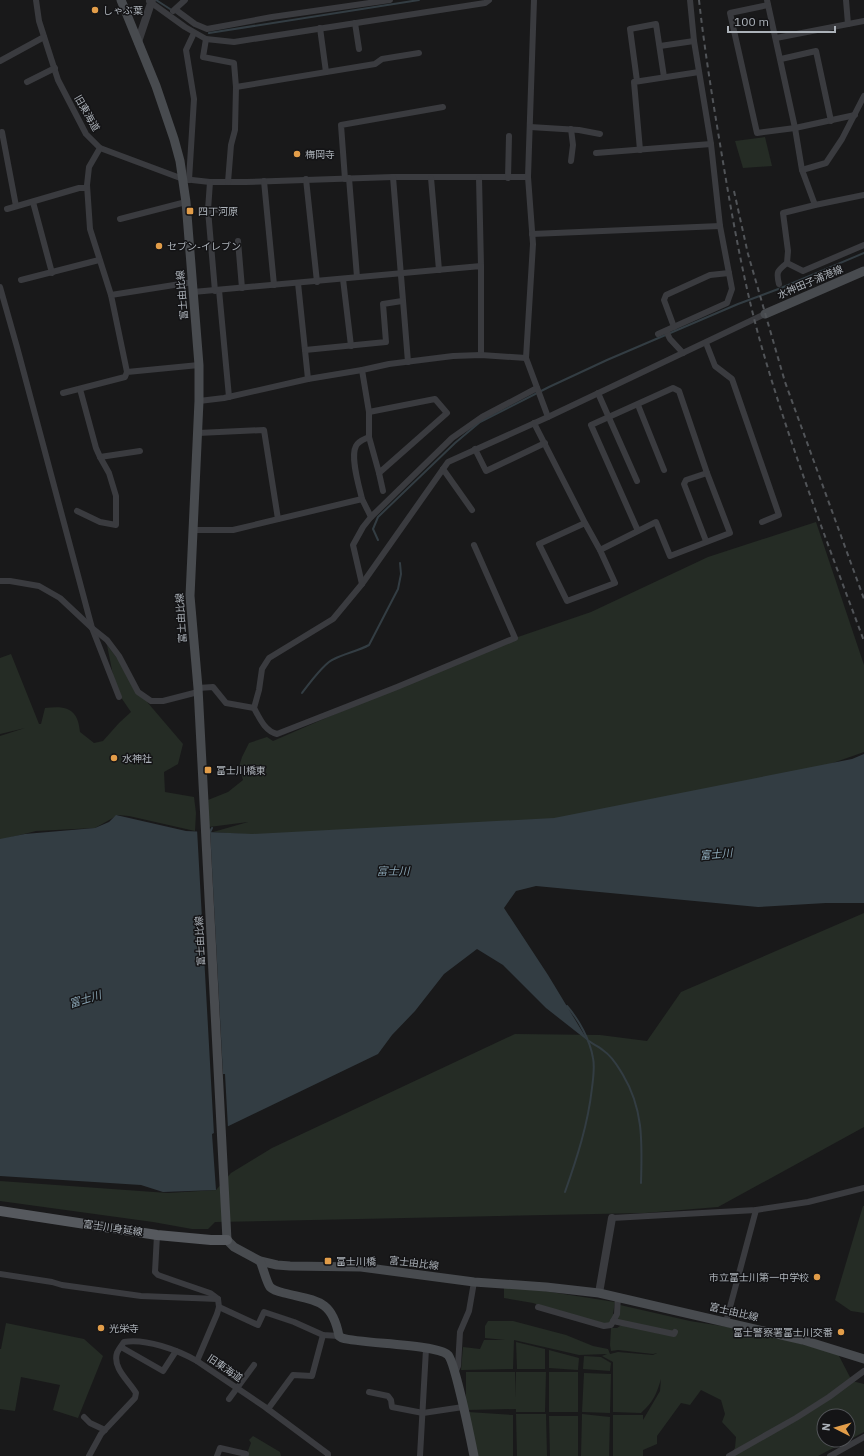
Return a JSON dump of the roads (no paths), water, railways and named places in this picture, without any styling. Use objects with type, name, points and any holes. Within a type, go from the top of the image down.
[{"type":"main road","name":"富士由比線","points":[[121,0],[174,139],[186,180],[186,202],[199,365],[198,433],[190,596],[198,690],[227,1240],[234,1247],[260,1260],[277,1265],[361,1267],[474,1282],[599,1292],[803,1340],[864,1359]]},
{"type":"main road","name":"水神田子浦港線","points":[[765,314],[864,271]]},
{"type":"main road","name":"富士川身延線","points":[[0,1211],[158,1235],[227,1240]]},
{"type":"main road","points":[[260,1260],[270,1286],[275,1290],[319,1301],[323,1304],[334,1318],[339,1336],[347,1339],[426,1348],[443,1352],[449,1356],[455,1373],[474,1456]]},
{"type":"street","name":"旧東海道","points":[[36,0],[39,21],[61,86],[86,134],[100,148],[186,180],[228,182],[393,177],[528,177]]},
{"type":"street","points":[[168,14],[176,10],[185,0]]},
{"type":"street","points":[[347,7],[349,0]]},
{"type":"street","points":[[176,10],[195,24],[207,29],[272,17],[390,0]]},
{"type":"street","points":[[138,42],[151,1],[194,34],[206,39],[234,42],[485,3],[489,0]]},
{"type":"street","points":[[658,334],[666,332],[727,303],[732,289],[720,226],[711,144],[694,41],[690,0]]},
{"type":"street","points":[[846,0],[848,24]]},
{"type":"street","points":[[533,1],[528,177],[532,234],[526,358],[548,417]]},
{"type":"street","points":[[815,205],[802,170],[795,128],[781,59],[768,3],[730,13],[757,133],[795,128],[855,115]]},
{"type":"street","points":[[776,38],[864,21]]},
{"type":"street","points":[[355,23],[359,49]]},
{"type":"street","points":[[640,150],[634,82],[637,81],[630,29],[656,24],[664,78]]},
{"type":"street","points":[[320,28],[326,72]]},
{"type":"street","points":[[186,180],[194,98],[186,50],[194,34]]},
{"type":"street","points":[[0,61],[44,37]]},
{"type":"street","points":[[206,39],[203,57],[234,63],[236,86],[235,130],[231,145],[228,182]]},
{"type":"street","points":[[660,46],[694,41]]},
{"type":"street","points":[[781,59],[816,51],[831,121]]},
{"type":"street","points":[[236,86],[375,64],[382,59],[419,53]]},
{"type":"street","points":[[27,82],[55,68]]},
{"type":"street","points":[[637,81],[699,72]]},
{"type":"street","points":[[802,170],[826,163],[842,139],[864,96]]},
{"type":"street","points":[[357,278],[341,125],[443,107]]},
{"type":"street","points":[[530,127],[571,129],[600,134]]},
{"type":"street","points":[[571,129],[573,145],[571,161]]},
{"type":"street","points":[[2,132],[16,206]]},
{"type":"street","points":[[508,178],[509,136]]},
{"type":"street","points":[[596,153],[711,144]]},
{"type":"street","points":[[63,393],[125,377],[126,372],[111,295],[90,229],[87,188],[89,167],[100,148]]},
{"type":"street","points":[[393,177],[408,362]]},
{"type":"street","points":[[431,178],[439,270]]},
{"type":"street","points":[[479,178],[481,356]]},
{"type":"street","points":[[306,179],[316,282]]},
{"type":"street","points":[[264,181],[274,285]]},
{"type":"street","points":[[210,182],[208,210],[228,397]]},
{"type":"street","points":[[7,209],[79,188],[87,188]]},
{"type":"street","points":[[779,284],[777,274],[787,263],[788,251],[783,213],[864,195]]},
{"type":"street","points":[[33,202],[52,273]]},
{"type":"street","points":[[120,219],[186,202]]},
{"type":"street","points":[[208,210],[232,209]]},
{"type":"street","points":[[532,234],[720,226]]},
{"type":"street","points":[[238,241],[242,288]]},
{"type":"street","points":[[787,263],[803,271],[864,245]]},
{"type":"street","points":[[21,280],[99,260]]},
{"type":"street","points":[[193,292],[481,266]]},
{"type":"street","points":[[674,327],[664,300],[666,295],[710,275],[729,273]]},
{"type":"street","points":[[343,279],[350,346]]},
{"type":"street","points":[[111,295],[193,282]]},
{"type":"street","points":[[298,283],[308,379]]},
{"type":"street","points":[[0,287],[92,628],[119,697]]},
{"type":"street","points":[[305,350],[386,342],[383,304],[402,301]]},
{"type":"street","points":[[474,545],[515,638],[397,687],[277,734],[270,732],[265,727],[254,708],[259,690],[262,669],[269,658],[333,619],[362,584],[448,462],[548,417],[765,314]]},
{"type":"street","points":[[666,332],[670,339],[683,353]]},
{"type":"street","points":[[706,343],[715,366],[732,379],[780,515],[762,522]]},
{"type":"street","points":[[199,401],[228,397],[308,379],[389,364],[453,356],[526,358]]},
{"type":"street","points":[[126,372],[199,365]]},
{"type":"street","points":[[362,370],[369,412],[369,437],[383,491]]},
{"type":"street","points":[[362,584],[354,545],[363,527],[371,517],[452,438],[482,417],[537,388]]},
{"type":"street","points":[[600,550],[638,531],[656,522],[670,556],[730,532],[707,473],[679,390],[673,388],[591,425],[638,531]]},
{"type":"street","points":[[77,511],[100,522],[116,525],[116,496],[109,473],[96,448],[80,389]]},
{"type":"street","points":[[598,393],[637,480]]},
{"type":"street","points":[[369,412],[435,399],[447,413],[379,473]]},
{"type":"street","points":[[638,405],[664,470]]},
{"type":"street","points":[[534,423],[600,550],[615,583],[567,601],[539,544],[585,523]]},
{"type":"street","points":[[198,433],[264,430],[278,520]]},
{"type":"street","points":[[369,437],[358,443],[355,447],[354,468],[362,499],[371,517]]},
{"type":"street","points":[[476,450],[486,471],[545,443]]},
{"type":"street","points":[[100,457],[140,451]]},
{"type":"street","points":[[443,469],[472,510]]},
{"type":"street","points":[[706,541],[684,484],[686,480],[707,473]]},
{"type":"street","points":[[193,530],[233,530],[362,499]]},
{"type":"street","points":[[0,581],[10,581],[38,586],[60,598],[92,628],[103,636],[119,656],[138,692],[151,701],[163,701],[213,687],[226,704],[254,708]]},
{"type":"street","points":[[599,1292],[612,1218],[756,1210],[808,1202],[864,1188]]},
{"type":"street","points":[[726,1322],[756,1210]]},
{"type":"street","points":[[158,1235],[155,1272],[158,1275],[210,1293],[218,1299]]},
{"type":"street","points":[[0,1274],[52,1282],[62,1285],[141,1296],[218,1299]]},
{"type":"street","points":[[455,1373],[458,1366],[460,1332],[469,1311],[474,1282]]},
{"type":"street","points":[[538,1307],[604,1326],[611,1325],[617,1314],[618,1296]]},
{"type":"street","name":"旧東海道","points":[[218,1299],[219,1307],[197,1361],[268,1409],[328,1454],[328,1456]]},
{"type":"street","points":[[219,1307],[258,1325],[264,1312],[294,1322],[323,1335],[339,1336]]},
{"type":"street","points":[[613,1321],[674,1334],[675,1332]]},
{"type":"street","points":[[268,1409],[293,1375],[312,1376],[323,1335]]},
{"type":"street","points":[[89,1456],[101,1434],[135,1398],[136,1393],[118,1366],[117,1354],[124,1342],[133,1340],[147,1343],[185,1354],[197,1361]]},
{"type":"street","points":[[121,1347],[163,1371],[176,1351]]},
{"type":"street","points":[[420,1456],[426,1348]]},
{"type":"street","points":[[229,1399],[254,1365]]},
{"type":"street","points":[[729,1456],[809,1410],[864,1371]]},
{"type":"street","points":[[369,1392],[388,1396],[392,1407],[423,1413],[463,1407]]},
{"type":"street","points":[[84,1417],[90,1423],[105,1430]]},
{"type":"street","points":[[830,1456],[864,1437]]},
{"type":"street","points":[[217,1456],[220,1448],[246,1454]]},
{"type":"water","name":"富士川","points":[[864,754],[864,903],[826,903],[758,907],[536,886],[516,891],[504,908],[548,975],[588,1041],[546,1008],[503,965],[477,949],[444,974],[415,1011],[392,1035],[378,1054],[212,1134],[216,1190],[163,1192],[141,1185],[0,1176],[0,839],[25,834],[95,828],[109,822],[116,815],[186,831],[252,834],[554,818],[852,759]]},
{"type":"waterway","points":[[156,0],[170,9]]},
{"type":"waterway","points":[[209,33],[419,0]]},
{"type":"waterway","points":[[378,540],[373,529],[378,517],[455,443],[480,422],[607,360],[738,304],[781,288],[864,253]]},
{"type":"waterway","points":[[302,693],[317,674],[330,661],[369,645],[398,589],[401,574],[400,563]]},
{"type":"waterway","points":[[209,834],[212,828]]},
{"type":"waterway","points":[[565,1192],[585,1128],[594,1069],[592,1051],[587,1037],[567,1006]]},
{"type":"waterway","points":[[589,1041],[613,1059],[630,1088],[635,1101],[641,1141],[641,1183]]},
{"type":"railway","points":[[699,0],[710,81],[727,185],[739,252],[754,319],[783,417],[822,529],[864,641]]},
{"type":"railway","points":[[734,191],[748,254],[785,382],[864,599]]},
{"type":"place","name":"しゃぶ葉","points":[[95,10]]},
{"type":"place","name":"梅岡寺","points":[[297,154]]},
{"type":"place","name":"四丁河原","points":[[190,211]]},
{"type":"place","name":"セブン-イレブン","points":[[159,246]]},
{"type":"place","name":"水神社","points":[[114,758]]},
{"type":"place","name":"富士川橋東","points":[[208,770]]},
{"type":"place","name":"富士川橋","points":[[328,1261]]},
{"type":"place","name":"市立富士川第一中学校","points":[[817,1277]]},
{"type":"place","name":"光栄寺","points":[[101,1328]]},
{"type":"place","name":"富士警察署富士川交番","points":[[841,1332]]}]
